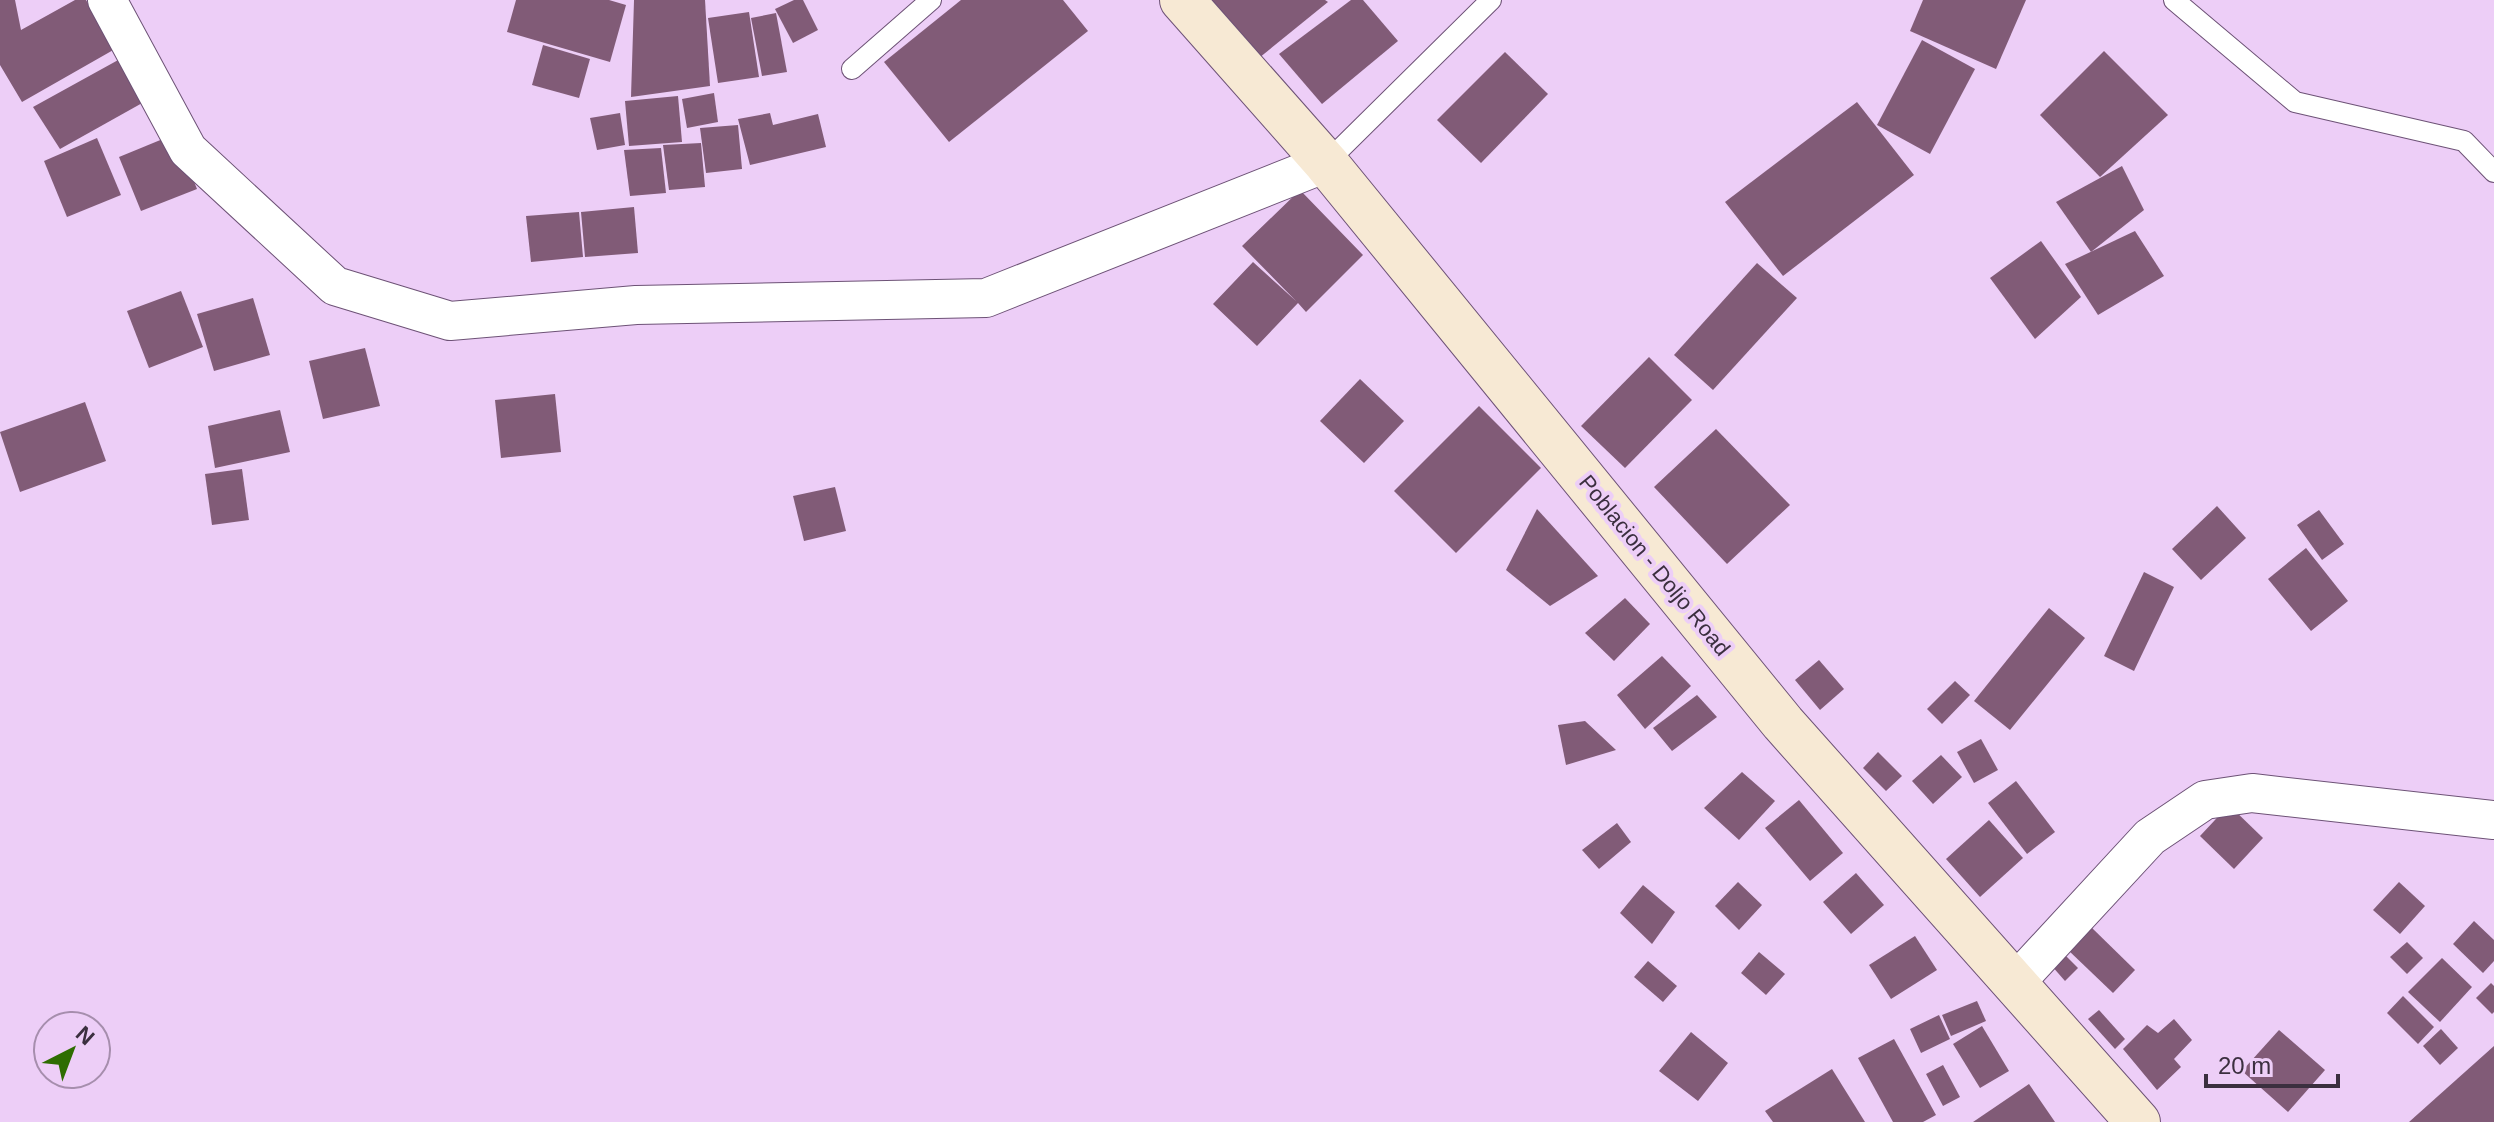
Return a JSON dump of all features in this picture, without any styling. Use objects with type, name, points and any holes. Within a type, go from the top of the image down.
[{"type":"street","points":[[107,0],[188,150],[335,286],[450,321],[636,305],[986,298],[1326,163]]},
{"type":"street","name":"Poblacion - Doljo Road","points":[[1182,0],[1326,163],[1783,723],[2138,1122]]},
{"type":"street","points":[[2015,983],[2150,837],[2205,800],[2252,793],[2494,820]]},
{"type":"lane","points":[[852,69],[931,0]]},
{"type":"lane","points":[[1326,163],[1491,0]]},
{"type":"lane","points":[[2174,0],[2295,102],[2464,141],[2494,172]]},
{"type":"building","points":[[0,0],[15,0],[21,30],[75,0],[86,0],[115,49],[22,102],[0,65]]},
{"type":"building","points":[[516,0],[609,0],[626,5],[610,62],[507,32]]},
{"type":"building","points":[[634,0],[705,0],[710,86],[631,97]]},
{"type":"building","points":[[794,0],[803,0],[818,30],[793,43],[775,9]]},
{"type":"building","points":[[961,0],[1063,0],[1088,31],[949,142],[884,62]]},
{"type":"building","points":[[1210,0],[1325,0],[1328,2],[1259,58]]},
{"type":"building","points":[[1351,0],[1363,0],[1398,41],[1322,104],[1279,54]]},
{"type":"building","points":[[1923,0],[2026,0],[1996,69],[1910,31]]},
{"type":"building","points":[[749,12],[759,77],[718,83],[708,18]]},
{"type":"building","points":[[776,13],[787,72],[762,76],[751,18]]},
{"type":"building","points":[[1922,40],[1975,69],[1930,154],[1877,125]]},
{"type":"building","points":[[543,45],[590,59],[579,98],[532,85]]},
{"type":"building","points":[[2104,51],[2168,115],[2100,177],[2040,115]]},
{"type":"building","points":[[1505,52],[1548,94],[1481,163],[1437,120]]},
{"type":"building","points":[[120,59],[144,102],[60,149],[33,107]]},
{"type":"building","points":[[714,93],[718,122],[687,128],[682,99]]},
{"type":"building","points":[[678,96],[682,142],[629,146],[625,101]]},
{"type":"building","points":[[1857,102],[1914,175],[1783,276],[1725,202]]},
{"type":"building","points":[[620,113],[625,145],[597,150],[590,118]]},
{"type":"building","points":[[770,113],[773,125],[818,114],[826,147],[750,165],[738,119]]},
{"type":"building","points":[[738,125],[742,169],[706,173],[700,128]]},
{"type":"building","points":[[175,134],[197,189],[141,211],[119,157]]},
{"type":"building","points":[[97,138],[121,195],[67,217],[44,161]]},
{"type":"building","points":[[701,143],[705,187],[669,190],[663,145]]},
{"type":"building","points":[[661,148],[666,193],[630,196],[624,150]]},
{"type":"building","points":[[2122,166],[2144,210],[2091,252],[2056,202]]},
{"type":"building","points":[[1300,190],[1363,255],[1306,312],[1298,303],[1257,346],[1213,304],[1253,262],[1296,301],[1242,246]]},
{"type":"building","points":[[634,207],[638,253],[585,257],[581,212]]},
{"type":"building","points":[[579,212],[583,257],[531,262],[526,216]]},
{"type":"building","points":[[2135,231],[2164,276],[2098,315],[2065,264]]},
{"type":"building","points":[[2041,241],[2081,297],[2035,339],[1990,278]]},
{"type":"building","points":[[1757,263],[1797,298],[1713,390],[1674,355]]},
{"type":"building","points":[[181,291],[203,347],[149,368],[127,311]]},
{"type":"building","points":[[253,298],[270,355],[214,371],[197,314]]},
{"type":"building","points":[[365,348],[380,406],[323,419],[309,361]]},
{"type":"building","points":[[1649,357],[1692,400],[1625,468],[1581,426]]},
{"type":"building","points":[[1360,379],[1404,421],[1364,463],[1320,421]]},
{"type":"building","points":[[555,394],[561,452],[501,458],[495,400]]},
{"type":"building","points":[[85,402],[106,461],[20,492],[0,432]]},
{"type":"building","points":[[1479,406],[1541,468],[1456,553],[1394,491]]},
{"type":"building","points":[[280,410],[290,452],[215,468],[208,426]]},
{"type":"building","points":[[1716,429],[1790,505],[1727,564],[1654,487]]},
{"type":"building","points":[[242,469],[249,520],[212,525],[205,474]]},
{"type":"building","points":[[835,487],[846,531],[804,541],[793,496]]},
{"type":"building","points":[[2217,506],[2246,538],[2201,580],[2172,549]]},
{"type":"building","points":[[1537,509],[1598,576],[1550,606],[1506,570]]},
{"type":"building","points":[[2319,510],[2344,544],[2322,560],[2297,525]]},
{"type":"building","points":[[2306,548],[2348,601],[2311,631],[2268,579]]},
{"type":"building","points":[[2144,572],[2174,587],[2134,671],[2104,656]]},
{"type":"building","points":[[1625,598],[1650,624],[1614,661],[1585,633]]},
{"type":"building","points":[[2049,608],[2085,638],[2010,730],[1974,701]]},
{"type":"building","points":[[1662,656],[1691,686],[1645,729],[1617,695]]},
{"type":"building","points":[[1819,660],[1844,689],[1820,710],[1795,680]]},
{"type":"building","points":[[1955,681],[1970,695],[1942,724],[1927,709]]},
{"type":"building","points":[[1697,695],[1717,717],[1672,751],[1653,728]]},
{"type":"building","points":[[1585,721],[1616,750],[1566,765],[1558,725]]},
{"type":"building","points":[[1981,739],[1998,770],[1974,783],[1957,752]]},
{"type":"building","points":[[1878,752],[1902,776],[1886,791],[1863,768]]},
{"type":"building","points":[[1941,755],[1962,777],[1933,804],[1912,781]]},
{"type":"building","points":[[1742,772],[1775,801],[1739,840],[1704,808]]},
{"type":"building","points":[[2016,781],[2055,832],[2027,854],[1988,803]]},
{"type":"building","points":[[1799,800],[1843,853],[1810,881],[1765,828]]},
{"type":"building","points":[[2229,805],[2263,838],[2234,869],[2200,836]]},
{"type":"building","points":[[1989,820],[2023,858],[1980,897],[1946,859]]},
{"type":"building","points":[[1617,823],[1631,842],[1599,869],[1582,850]]},
{"type":"building","points":[[1856,873],[1884,905],[1851,934],[1823,902]]},
{"type":"building","points":[[1738,882],[1762,905],[1739,930],[1715,906]]},
{"type":"building","points":[[2399,882],[2425,906],[2400,934],[2373,910]]},
{"type":"building","points":[[1643,885],[1675,912],[1652,944],[1620,913]]},
{"type":"building","points":[[2474,921],[2494,940],[2494,961],[2483,973],[2453,944]]},
{"type":"building","points":[[2090,926],[2135,970],[2113,993],[2067,949]]},
{"type":"building","points":[[1915,936],[1937,970],[1891,999],[1869,965]]},
{"type":"building","points":[[2407,942],[2423,958],[2407,974],[2390,957]]},
{"type":"building","points":[[1759,952],[1785,974],[1766,995],[1741,973]]},
{"type":"building","points":[[2063,953],[2078,968],[2065,981],[2051,965]]},
{"type":"building","points":[[2442,958],[2472,987],[2440,1022],[2408,992]]},
{"type":"building","points":[[1648,961],[1677,986],[1663,1002],[1634,977]]},
{"type":"building","points":[[2491,983],[2494,986],[2492,1014],[2476,998]]},
{"type":"building","points":[[2403,996],[2434,1027],[2418,1044],[2387,1013]]},
{"type":"building","points":[[1977,1001],[1986,1021],[1951,1036],[1942,1015]]},
{"type":"building","points":[[2099,1010],[2125,1039],[2115,1049],[2088,1019]]},
{"type":"building","points":[[1939,1015],[1950,1039],[1921,1053],[1910,1029]]},
{"type":"building","points":[[2174,1019],[2192,1040],[2174,1059],[2181,1067],[2157,1090],[2123,1049],[2147,1025],[2158,1033]]},
{"type":"building","points":[[1982,1026],[2009,1071],[1980,1088],[1953,1044]]},
{"type":"building","points":[[2441,1029],[2458,1048],[2440,1065],[2423,1046]]},
{"type":"building","points":[[2279,1030],[2325,1070],[2288,1112],[2242,1071]]},
{"type":"building","points":[[1691,1032],[1728,1063],[1698,1101],[1659,1071]]},
{"type":"building","points":[[1894,1039],[1936,1115],[1923,1122],[1893,1122],[1858,1058]]},
{"type":"building","points":[[2494,1046],[2494,1122],[2409,1122]]},
{"type":"building","points":[[1943,1065],[1960,1097],[1943,1106],[1926,1074]]},
{"type":"building","points":[[1832,1069],[1865,1122],[1773,1122],[1765,1111]]},
{"type":"building","points":[[2029,1084],[2055,1122],[1973,1122]]}]
